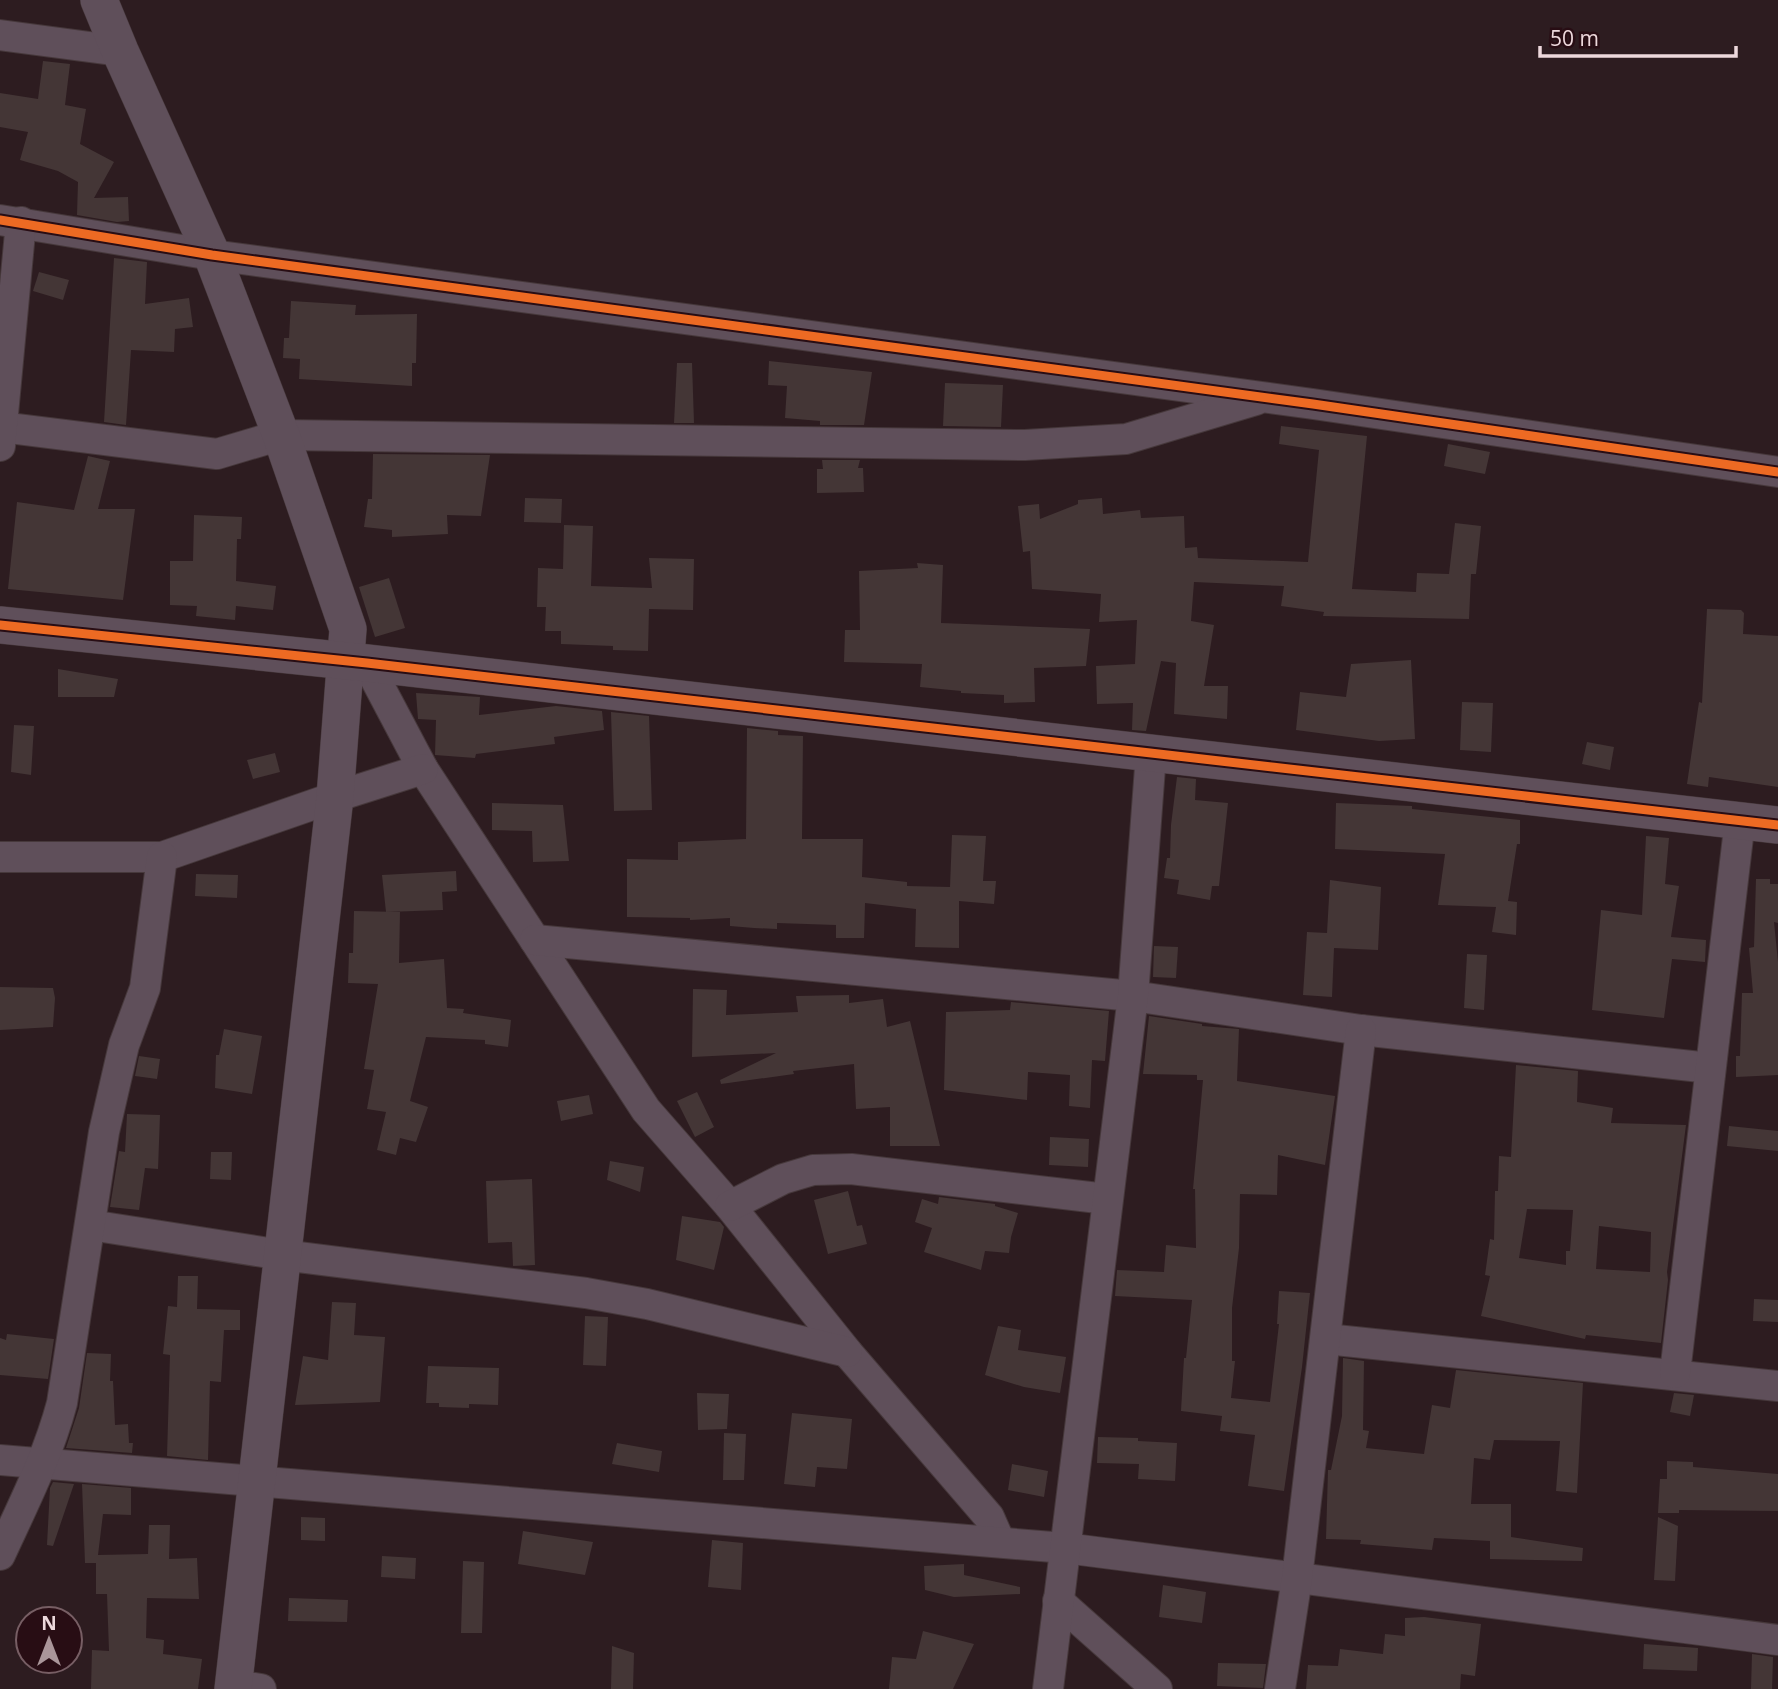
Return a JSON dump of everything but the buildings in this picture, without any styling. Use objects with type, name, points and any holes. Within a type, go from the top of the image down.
[{"type":"street","points":[[99,0],[212,255],[281,435],[348,629],[356,662],[646,1110],[730,1206],[847,1352],[989,1517],[1000,1542]]},
{"type":"street","points":[[0,35],[120,51]]},
{"type":"street","points":[[1265,398],[1126,439],[1025,446],[281,435],[216,454],[1,434],[11,221],[212,255],[1265,398],[1778,472]]},
{"type":"street","points":[[0,625],[356,662],[1778,825]]},
{"type":"street","points":[[242,1688],[256,1480],[335,797],[356,662]]},
{"type":"street","points":[[1048,1689],[1133,996],[1151,754]]},
{"type":"street","points":[[0,857],[162,858],[335,797],[424,769]]},
{"type":"street","points":[[1675,1373],[1740,821]]},
{"type":"street","points":[[0,1555],[42,1464],[62,1403],[104,1132],[124,1045],[145,988],[162,858]]},
{"type":"street","points":[[535,940],[1133,996],[1361,1030],[1710,1069]]},
{"type":"street","points":[[1280,1689],[1297,1578],[1361,1030]]},
{"type":"street","points":[[730,1206],[783,1179],[813,1170],[851,1169],[1107,1199]]},
{"type":"street","points":[[90,1225],[282,1255],[586,1293],[647,1304],[847,1352]]},
{"type":"street","points":[[1326,1339],[1675,1373],[1778,1386]]},
{"type":"street","points":[[0,1460],[1065,1548],[1778,1640]]},
{"type":"street","points":[[1058,1601],[1157,1689]]},
{"type":"cycle path","points":[[0,220],[212,255],[1313,404],[1778,472]]},
{"type":"cycle path","points":[[0,625],[367,663],[1778,825]]}]
